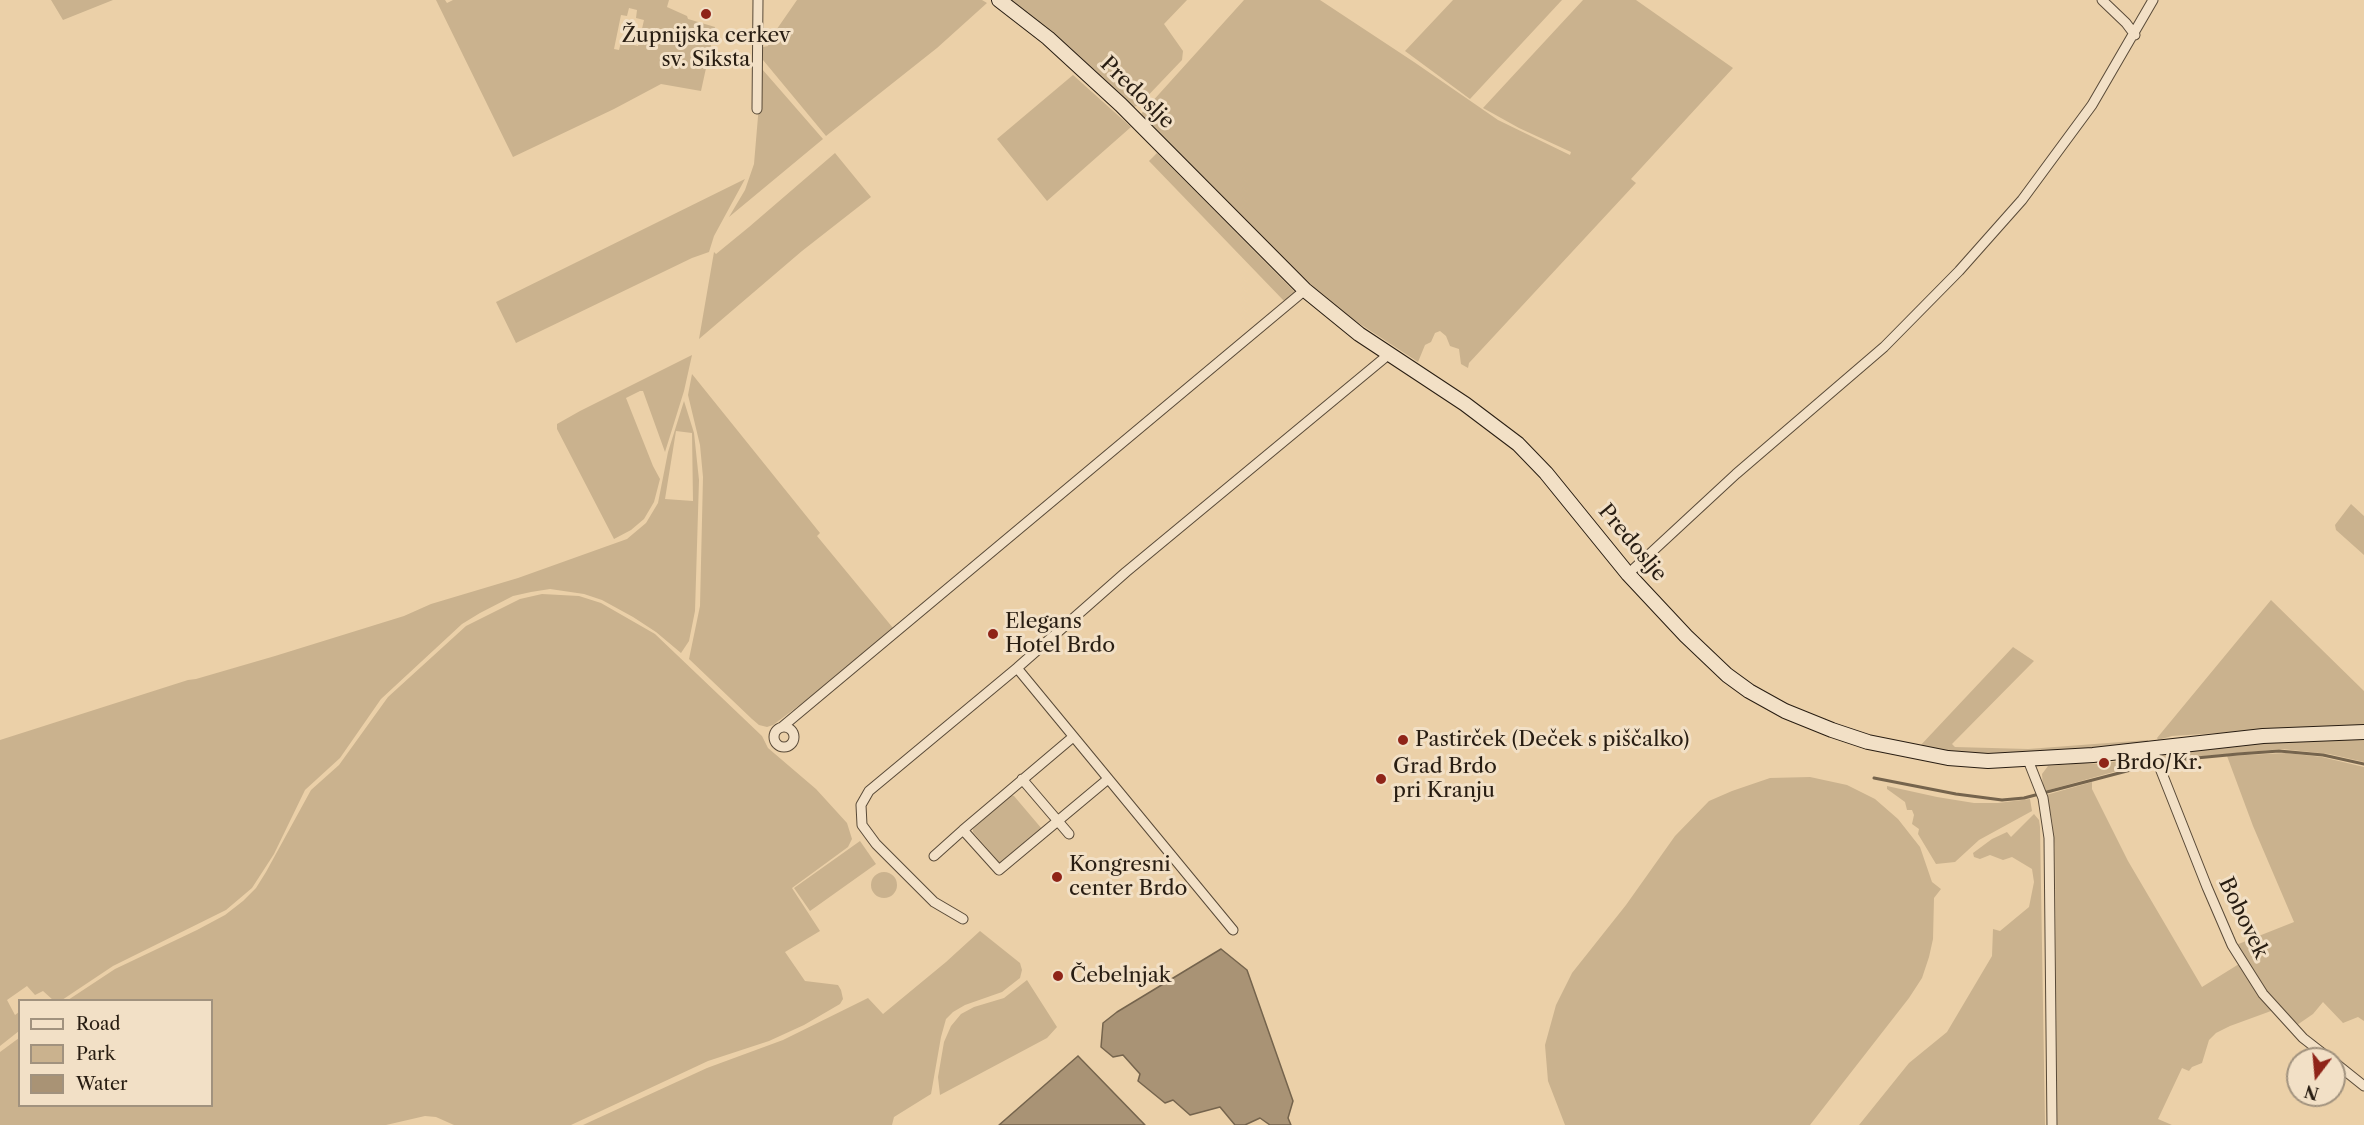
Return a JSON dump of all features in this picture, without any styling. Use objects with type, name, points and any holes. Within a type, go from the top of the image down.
[{"type":"street","points":[[757,109],[758,0]]},
{"type":"street","name":"Predoslje","points":[[999,0],[1048,38],[1121,105],[1305,290],[1388,355],[1466,404],[1518,444],[1565,495],[1628,574],[1686,636],[1727,675],[1749,691],[1808,721],[1850,736],[1910,751],[1988,761],[2154,753],[2263,736],[2364,732]]},
{"type":"street","points":[[2102,0],[2126,22],[2135,34]]},
{"type":"street","points":[[1628,574],[1750,461],[1884,347],[1929,303],[2022,200],[2048,165],[2092,105],[2153,0]]},
{"type":"street","points":[[802,709],[792,731],[793,742],[780,747],[773,735],[778,728],[1305,290]]},
{"type":"street","points":[[963,919],[934,902],[876,844],[862,825],[861,805],[869,791],[1017,668],[1126,572],[1388,355]]},
{"type":"street","points":[[1017,668],[1233,930]]},
{"type":"street","points":[[782,727],[792,731]]},
{"type":"street","points":[[934,856],[1073,737]]},
{"type":"street","name":"Bobovek","points":[[2154,753],[2232,945],[2263,994],[2303,1038],[2315,1047]]},
{"type":"street","points":[[2028,760],[2043,798],[2049,838],[2052,1125]]},
{"type":"street","points":[[1022,779],[1069,834]]},
{"type":"street","points":[[963,830],[999,870],[1108,779]]},
{"type":"street","points":[[2346,1072],[2364,1086]]},
{"type":"green space","points":[[51,0],[113,0],[63,20]]},
{"type":"green space","points":[[436,0],[445,0],[447,3],[453,0],[669,0],[667,7],[687,16],[688,19],[715,27],[701,91],[661,84],[513,157]],"holes":[[[629,8],[637,10],[636,18],[644,20],[638,46],[621,42],[619,50],[614,49],[621,15],[627,16]]]},
{"type":"green space","points":[[797,0],[982,0],[987,3],[937,48],[826,136],[763,60],[763,47],[768,46],[770,39]]},
{"type":"green space","points":[[1009,0],[1187,0],[1164,24],[1183,51],[1182,60],[1139,105],[1134,107],[1078,56]]},
{"type":"green space","points":[[1244,0],[1320,0],[1498,120],[1570,155],[1571,152],[1483,108],[1583,0],[1636,0],[1733,68],[1631,179],[1636,183],[1469,363],[1468,368],[1461,364],[1459,349],[1450,346],[1446,336],[1440,331],[1435,333],[1431,342],[1425,345],[1418,362],[1354,320],[1314,287],[1263,239],[1141,114]]},
{"type":"green space","points":[[1453,0],[1562,0],[1470,99],[1405,51]]},
{"type":"green space","points":[[762,69],[823,139],[729,217],[745,190],[754,164]]},
{"type":"green space","points":[[1073,75],[1131,127],[1047,201],[997,139]]},
{"type":"green space","points":[[835,153],[871,197],[802,251],[699,339],[714,252],[716,254],[749,227]]},
{"type":"green space","points":[[1157,153],[1295,292],[1285,302],[1149,161]]},
{"type":"green space","points":[[745,179],[714,236],[709,252],[692,258],[516,343],[496,302]]},
{"type":"green space","points":[[692,355],[684,391],[665,452],[643,391],[626,398],[660,479],[654,502],[644,519],[631,530],[614,539],[557,429],[557,424]]},
{"type":"green space","points":[[692,374],[820,533],[817,536],[893,628],[809,698],[767,727],[759,725],[752,719],[689,659],[700,606],[703,477],[700,445],[688,395]]},
{"type":"green space","points":[[684,401],[694,433],[699,480],[695,611],[689,641],[681,653],[633,617],[602,600],[584,594],[550,589],[531,592],[513,596],[480,613],[462,624],[381,699],[340,758],[305,790],[274,854],[252,888],[226,910],[113,966],[64,999],[52,999],[43,991],[35,995],[27,986],[7,1000],[15,1015],[18,1013],[18,1032],[0,1046],[0,740],[188,680],[404,616],[431,604],[518,578],[627,539],[646,523],[658,503],[668,452]],"holes":[[[676,431],[692,433],[693,501],[665,499]]]},
{"type":"green space","points":[[2351,504],[2364,516],[2364,555],[2336,530],[2335,525]]},
{"type":"green space","points":[[542,594],[579,596],[601,603],[655,634],[762,736],[768,748],[816,789],[847,823],[852,839],[848,847],[792,888],[820,931],[785,952],[805,981],[838,985],[843,999],[840,1004],[804,1025],[769,1041],[708,1061],[571,1125],[454,1125],[436,1117],[425,1116],[386,1125],[0,1125],[0,1052],[18,1039],[18,1107],[213,1107],[213,999],[70,999],[115,969],[197,930],[225,915],[243,901],[256,888],[266,872],[311,790],[339,765],[388,697],[466,626],[520,599]]},
{"type":"green space","points":[[2271,600],[2364,691],[2364,728],[2313,727],[2172,736],[2158,740],[2157,738]]},
{"type":"green space","points":[[2013,647],[2034,661],[1952,744],[1955,747],[2028,749],[2148,740],[2148,742],[2060,753],[1986,755],[1919,747]]},
{"type":"green space","points":[[2364,738],[2364,762],[2329,754],[2282,749],[2160,760],[2160,755],[2163,753],[2238,744]]},
{"type":"green space","points":[[2286,753],[2322,757],[2364,767],[2364,1021],[2358,1017],[2343,1023],[2323,1002],[2313,1014],[2297,1025],[2265,991],[2236,945],[2294,922],[2253,826],[2227,756]]},
{"type":"green space","points":[[2145,755],[2153,761],[2045,791],[2043,787],[2042,774],[2048,766],[2104,764]]},
{"type":"green space","points":[[1810,777],[1847,785],[1875,799],[1898,819],[1920,847],[1932,882],[1941,889],[1934,898],[1933,939],[1929,957],[1922,978],[1909,998],[1810,1125],[1565,1125],[1548,1081],[1545,1045],[1556,1005],[1572,973],[1626,905],[1675,836],[1709,801],[1770,778]]},
{"type":"green space","points":[[2092,782],[2092,789],[2128,861],[2202,987],[2239,964],[2272,1008],[2271,1011],[2216,1033],[2209,1040],[2202,1063],[2192,1067],[2189,1071],[2182,1068],[2158,1119],[2172,1125],[2057,1125],[2055,847],[2046,795]]},
{"type":"green space","points":[[1887,786],[1974,803],[2030,799],[2032,811],[1979,840],[1955,862],[1936,864],[1918,834],[1919,829],[1912,824],[1914,815],[1912,810],[1907,810],[1905,802],[1887,789]]},
{"type":"green space","points":[[1011,795],[1042,829],[1000,863],[973,832],[973,829]]},
{"type":"green space","points":[[2034,814],[2039,820],[2040,827],[2045,1125],[1859,1125],[1909,1063],[1947,1032],[1992,956],[1993,929],[2000,931],[2029,907],[2034,882],[2032,869],[2012,857],[2003,860],[1990,855],[1980,859],[1974,857],[1973,853],[1992,839],[2007,832],[2011,837]]},
{"type":"green space","points":[[860,841],[876,864],[810,911],[794,888]]},
{"type":"green space","points":[[884,872],[893,876],[897,885],[893,894],[884,898],[875,894],[871,885],[875,876]]},
{"type":"green space","points":[[980,931],[1020,963],[1022,970],[1020,978],[1002,992],[965,1005],[946,1019],[931,1094],[894,1117],[892,1125],[583,1125],[707,1068],[783,1040],[868,998],[883,1014]]},
{"type":"green space","points":[[1027,980],[1057,1027],[1047,1038],[940,1095],[938,1077],[944,1042],[951,1026],[961,1014],[974,1007],[1004,998]]},
{"type":"water","points":[[1221,949],[1247,970],[1293,1101],[1288,1118],[1291,1125],[1270,1125],[1260,1118],[1245,1125],[1235,1125],[1220,1107],[1190,1115],[1173,1100],[1165,1103],[1138,1081],[1140,1074],[1123,1055],[1113,1057],[1101,1047],[1103,1023],[1117,1012]]},
{"type":"water","points":[[1078,1056],[1145,1125],[999,1125]]},
{"type":"waterway","points":[[1874,778],[1956,794],[2002,800],[2024,798],[2165,761],[2279,751],[2323,755],[2364,764]]},
{"type":"place","name":"Župnijska cerkev sv. Siksta","points":[[706,14]]},
{"type":"place","name":"Elegans Hotel Brdo","points":[[993,634]]},
{"type":"place","name":"Pastirček (Deček s piščalko)","points":[[1403,740]]},
{"type":"place","name":"Brdo/Kr.","points":[[2104,763]]},
{"type":"place","name":"Grad Brdo pri Kranju","points":[[1381,779]]},
{"type":"place","name":"Kongresni center Brdo","points":[[1057,877]]},
{"type":"place","name":"Čebelnjak","points":[[1058,976]]}]
